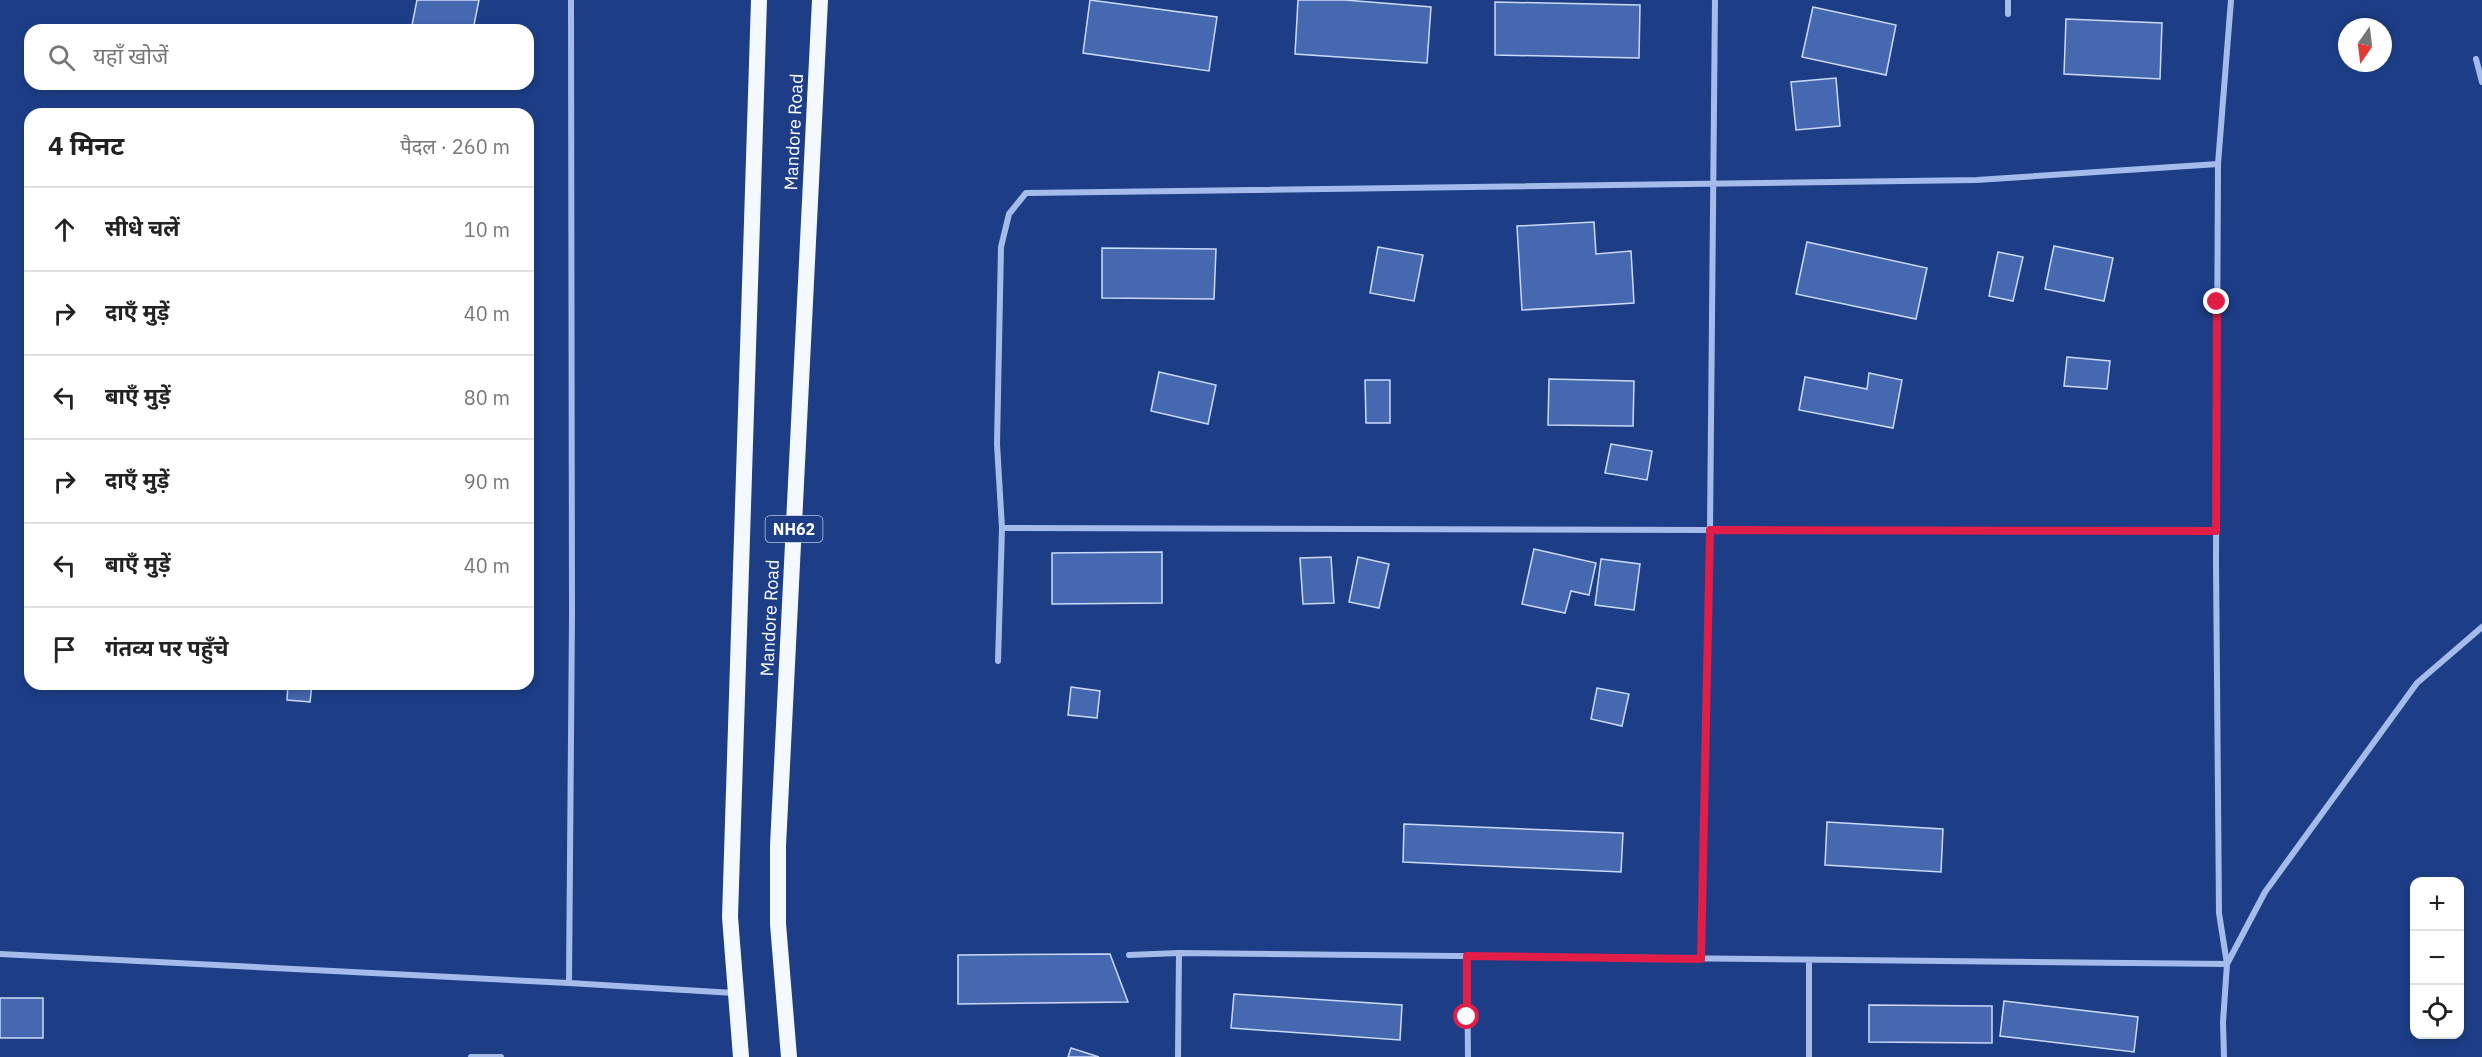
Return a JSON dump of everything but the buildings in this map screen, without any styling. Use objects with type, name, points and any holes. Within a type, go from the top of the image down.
[{"type":"highway","name":"Mandore Road","points":[[741,1057],[730,917],[759,0]]},
{"type":"highway","name":"Mandore Road","points":[[789,1057],[778,924],[778,846],[820,0]]},
{"type":"street","points":[[569,983],[572,627],[571,0]]},
{"type":"street","points":[[1701,959],[1710,530],[1715,0]]},
{"type":"street","points":[[2008,0],[2008,14]]},
{"type":"street","points":[[2224,1057],[2223,1022],[2227,964],[2219,913],[2216,531],[2218,164],[2230,0]]},
{"type":"street","points":[[2476,59],[2482,82]]},
{"type":"street","points":[[998,661],[1002,528],[997,444],[1001,247],[1009,214],[1026,193],[1977,180],[2218,164]]},
{"type":"street","points":[[1002,528],[2216,531]]},
{"type":"street","points":[[2227,964],[2265,892],[2417,683],[2482,627]]},
{"type":"street","points":[[1129,955],[1179,953],[2227,964]]},
{"type":"street","points":[[1178,1057],[1179,953]]},
{"type":"street","points":[[0,954],[735,993]]},
{"type":"street","points":[[1467,956],[1468,1057]]},
{"type":"street","points":[[1809,960],[1809,1057]]},
{"type":"street","points":[[471,1057],[501,1057]]},
{"type":"route","points":[[1467,1017],[1467,956],[1701,959],[1710,530],[2216,531],[2217,302]]}]
